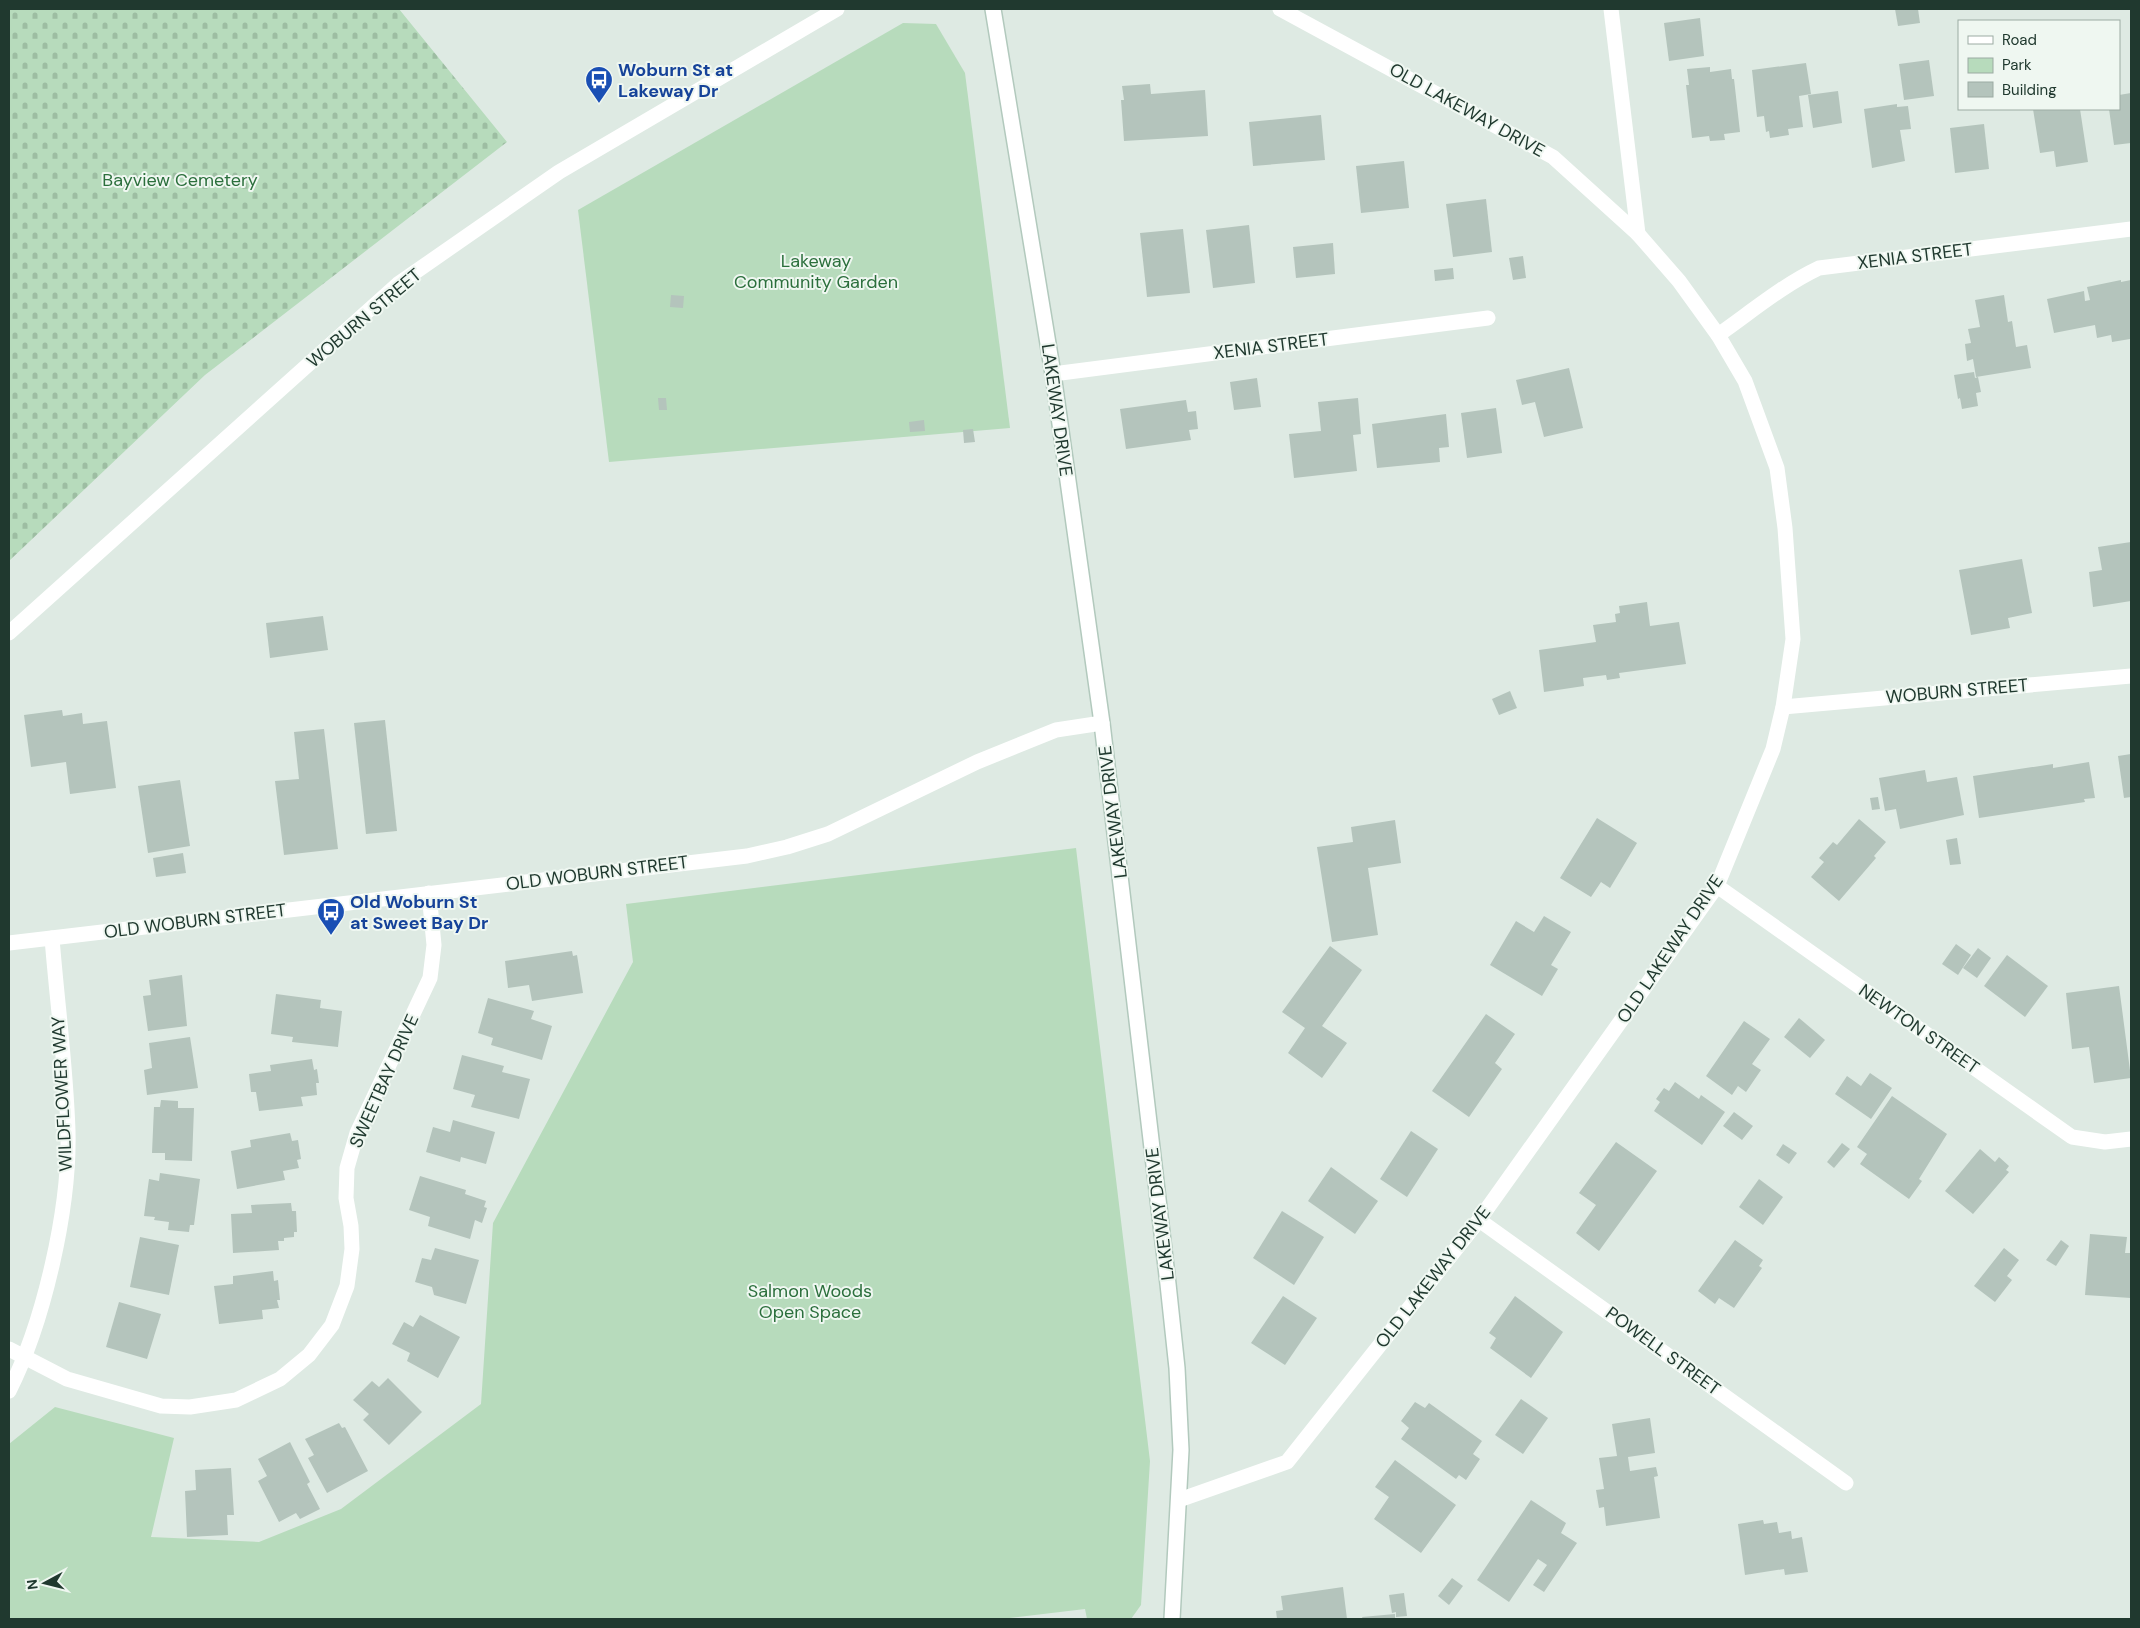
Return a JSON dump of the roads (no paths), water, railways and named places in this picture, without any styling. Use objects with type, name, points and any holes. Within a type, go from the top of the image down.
[{"type":"street","name":"WOBURN STREET","points":[[9,634],[398,284],[559,172],[837,9]]},
{"type":"street","name":"LAKEWAY DRIVE","points":[[993,9],[1053,374],[1102,723],[1177,1368],[1181,1450],[1172,1619]]},
{"type":"street","name":"OLD LAKEWAY DRIVE","points":[[1179,1500],[1287,1462],[1479,1220],[1717,886],[1773,749],[1783,707],[1793,639],[1785,528],[1777,468],[1745,381],[1718,335],[1679,281],[1638,234],[1553,158],[1280,9]]},
{"type":"street","points":[[1611,9],[1638,234]]},
{"type":"street","name":"XENIA STREET","points":[[1718,335],[1794,280],[1819,268],[2131,230]]},
{"type":"street","name":"XENIA STREET","points":[[1053,374],[1488,318]]},
{"type":"street","name":"WOBURN STREET","points":[[1783,707],[2131,676]]},
{"type":"street","name":"OLD WOBURN STREET","points":[[9,943],[747,856],[787,847],[828,834],[977,762],[1056,730],[1102,723]]},
{"type":"street","name":"NEWTON STREET","points":[[1717,886],[2072,1137],[2105,1142],[2131,1139]]},
{"type":"street","name":"SWEETBAY DRIVE","points":[[9,1349],[25,1359],[67,1379],[161,1406],[190,1407],[236,1400],[280,1380],[309,1355],[332,1325],[347,1286],[352,1249],[351,1226],[346,1198],[347,1168],[356,1134],[430,978],[434,945],[429,893]]},
{"type":"street","name":"WILDFLOWER WAY","points":[[9,1391],[25,1359],[48,1278],[66,1185],[68,1132],[52,938]]},
{"type":"street","name":"POWELL STREET","points":[[1479,1220],[1846,1483]]},
{"type":"place","name":"Woburn St at Lakeway Dr","points":[[599,104]]},
{"type":"place","name":"Old Woburn St at Sweet Bay Dr","points":[[331,936]]},
{"type":"park label","name":"Bayview Cemetery","points":[[180,180]]},
{"type":"park label","name":"Lakeway Community Garden","points":[[816,271]]},
{"type":"park label","name":"Salmon Woods Open Space","points":[[810,1301]]}]
